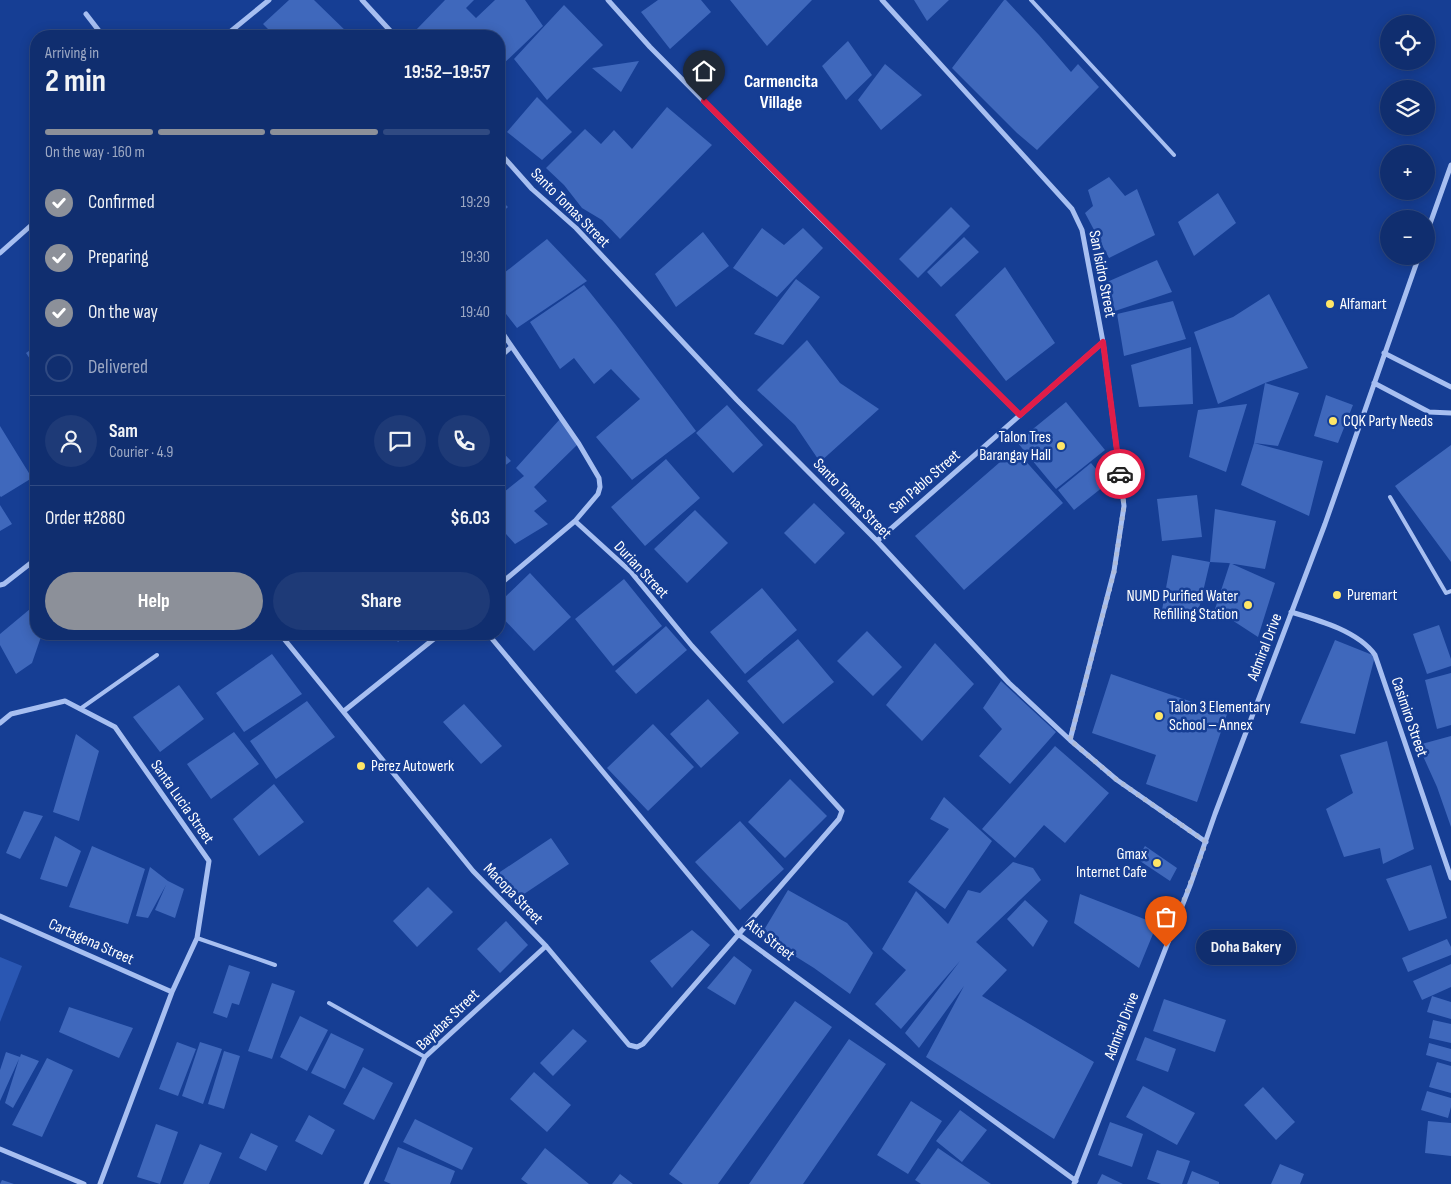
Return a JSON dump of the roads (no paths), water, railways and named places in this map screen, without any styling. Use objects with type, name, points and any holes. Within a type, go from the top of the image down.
[{"type":"street","points":[[233,30],[269,0]]},
{"type":"street","points":[[362,0],[390,30]]},
{"type":"street","points":[[608,0],[650,47],[1020,415]]},
{"type":"street","name":"San Isidro Street","points":[[882,0],[1072,209],[1082,230],[1103,342],[1124,506],[1114,572],[1070,740]]},
{"type":"street","points":[[86,14],[98,30]]},
{"type":"street","name":"Santo Tomas Street","points":[[505,159],[532,189],[576,228],[737,400],[877,542],[1003,677],[1070,740],[1117,780],[1206,842]]},
{"type":"street","points":[[1435,210],[1451,165]]},
{"type":"street","points":[[0,253],[30,226]]},
{"type":"street","name":"Admiral Drive","points":[[1075,1182],[1206,842],[1324,524],[1416,265]]},
{"type":"street","points":[[505,337],[579,444],[599,478],[600,487],[598,494],[575,521],[505,581]]},
{"type":"street","name":"San Pablo Street","points":[[877,542],[1103,342]]},
{"type":"street","points":[[505,353],[512,347]]},
{"type":"street","points":[[1384,353],[1451,387]]},
{"type":"street","points":[[1374,383],[1429,412],[1451,413]]},
{"type":"street","name":"Durian Street","points":[[575,521],[630,572],[692,646],[842,811],[839,819],[738,934]]},
{"type":"street","points":[[0,585],[4,584],[30,564]]},
{"type":"street","name":"Casimiro Street","points":[[1291,612],[1330,623],[1369,646],[1375,655],[1451,878]]},
{"type":"street","name":"Macopa Street","points":[[285,640],[473,871],[546,946],[629,1045],[637,1047],[643,1044],[738,934]]},
{"type":"street","points":[[344,711],[433,640]]},
{"type":"street","name":"Atis Street","points":[[493,640],[738,934],[1075,1182]]},
{"type":"street","name":"Santa Lucia Street","points":[[0,723],[11,714],[65,701],[115,727],[208,861],[197,938],[172,992],[100,1184]]},
{"type":"street","name":"Cartagena Street","points":[[0,916],[172,992]]},
{"type":"street","name":"Bayabas Street","points":[[366,1184],[425,1057],[546,946]]},
{"type":"street","points":[[0,1149],[84,1184]]},
{"type":"lane","points":[[1031,0],[1174,155]]},
{"type":"lane","points":[[1390,497],[1446,593],[1451,590]]},
{"type":"lane","points":[[80,709],[157,655]]},
{"type":"lane","points":[[197,938],[275,965]]},
{"type":"lane","points":[[329,1003],[425,1057]]},
{"type":"place","name":"Alfamart","points":[[1330,304]]},
{"type":"place","name":"CQK Party Needs","points":[[1333,421]]},
{"type":"place","name":"Talon Tres Barangay Hall","points":[[1061,446]]},
{"type":"place","name":"Puremart","points":[[1337,595]]},
{"type":"place","name":"NUMD Purified Water Refilling Station","points":[[1248,605]]},
{"type":"place","name":"Talon 3 Elementary School – Annex","points":[[1159,716]]},
{"type":"place","name":"Perez Autowerk","points":[[361,766]]},
{"type":"place","name":"Gmax Internet Cafe","points":[[1157,863]]},
{"type":"place","name":"Doha Bakery","points":[[1166,947]]},
{"type":"district","name":"Carmencita Village","points":[[781,91]]}]
